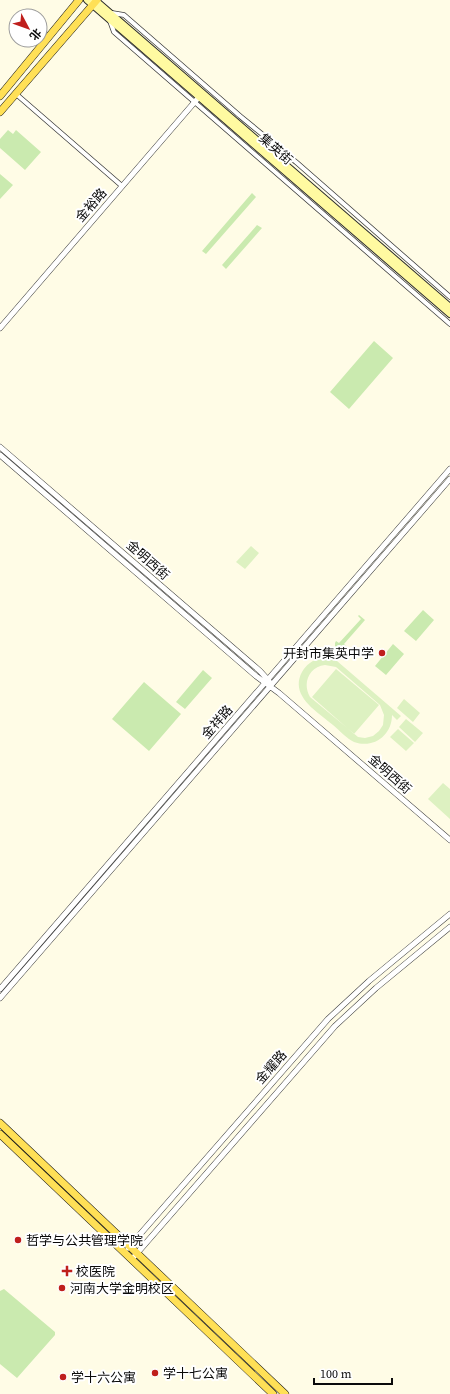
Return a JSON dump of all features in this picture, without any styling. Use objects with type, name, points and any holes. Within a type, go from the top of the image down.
[{"type":"main road","points":[[0,96],[79,0]]},
{"type":"main road","points":[[0,112],[94,1]]},
{"type":"main road","name":"集英街","points":[[94,1],[199,97],[450,314]]},
{"type":"main road","name":"集英街","points":[[110,16],[450,307]]},
{"type":"main road","points":[[0,1123],[274,1394]]},
{"type":"main road","points":[[0,1134],[127,1249]]},
{"type":"main road","points":[[134,1256],[285,1394]]},
{"type":"street","points":[[450,297],[296,162],[240,116],[124,15],[110,16],[114,32],[450,324]]},
{"type":"street","points":[[16,94],[122,186]]},
{"type":"street","name":"金裕路","points":[[0,328],[199,97]]},
{"type":"street","name":"金明西街","points":[[0,447],[188,608],[260,672],[267,681]]},
{"type":"street","name":"金明西街","points":[[0,455],[267,681],[450,840]]},
{"type":"street","name":"金祥路","points":[[0,989],[450,470]]},
{"type":"street","name":"金祥路","points":[[0,998],[450,479]]},
{"type":"street","name":"金耀路","points":[[127,1249],[328,1019],[369,981],[450,914]]},
{"type":"street","name":"金耀路","points":[[134,1256],[335,1026],[376,988],[450,927]]},
{"type":"green space","points":[[8,130],[13,134],[16,130],[41,152],[25,170],[0,148],[0,139]]},
{"type":"green space","points":[[0,174],[13,185],[0,199]]},
{"type":"green space","points":[[252,193],[256,197],[206,254],[202,251]]},
{"type":"green space","points":[[257,225],[262,228],[226,269],[222,265]]},
{"type":"green space","points":[[374,341],[393,358],[349,409],[330,392]]},
{"type":"green space","points":[[251,546],[259,553],[245,569],[236,562]]},
{"type":"green space","points":[[423,610],[434,620],[416,641],[404,631]]},
{"type":"green space","points":[[359,615],[365,620],[344,644],[348,648],[342,655],[335,649],[335,643],[336,641],[339,643],[361,619],[358,616]]},
{"type":"green space","points":[[393,644],[404,654],[386,675],[375,666]]},
{"type":"green space","points":[[329,658],[337,661],[401,716],[397,720],[392,715],[389,729],[380,739],[368,744],[361,744],[351,741],[307,703],[299,689],[299,681],[305,667],[312,661]],"holes":[[[325,665],[336,667],[380,705],[384,715],[383,725],[373,736],[365,738],[358,737],[310,697],[307,681],[311,672],[319,666]]]},
{"type":"green space","points":[[336,669],[379,705],[354,734],[312,697]]},
{"type":"green space","points":[[203,670],[212,678],[185,709],[176,702]]},
{"type":"green space","points":[[144,682],[181,714],[149,751],[112,719]]},
{"type":"green space","points":[[404,699],[420,713],[413,722],[397,708]]},
{"type":"green space","points":[[406,719],[423,733],[415,742],[399,727]]},
{"type":"green space","points":[[398,729],[414,743],[406,751],[390,737]]},
{"type":"green space","points":[[443,783],[450,789],[450,819],[428,799]]},
{"type":"green space","points":[[4,1289],[55,1332],[55,1335],[17,1378],[0,1364],[0,1291]]},
{"type":"place","name":"开封市集英中学","points":[[382,653]]},
{"type":"place","name":"哲学与公共管理学院","points":[[18,1240]]},
{"type":"place","name":"校医院","points":[[67,1271]]},
{"type":"place","name":"河南大学金明校区","points":[[62,1288]]},
{"type":"place","name":"学十七公寓","points":[[155,1373]]},
{"type":"place","name":"学十六公寓","points":[[63,1377]]}]
